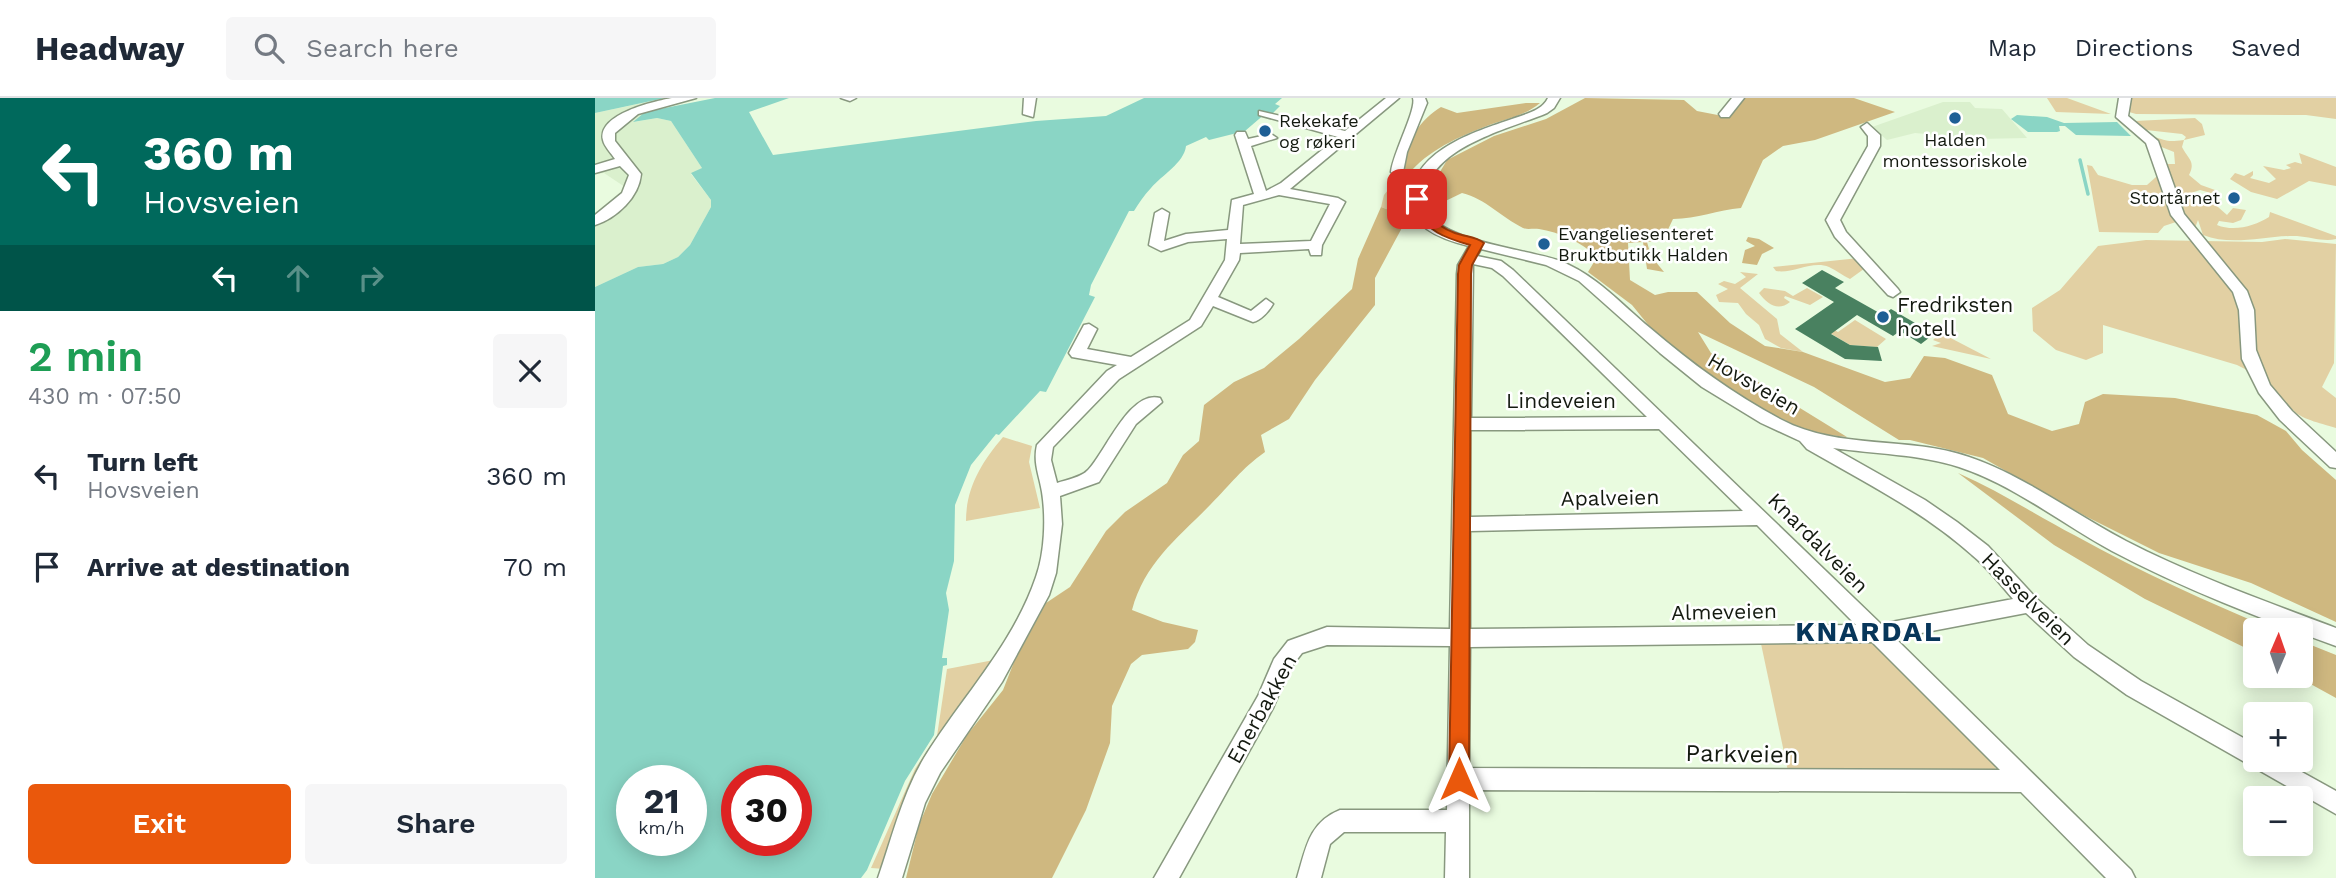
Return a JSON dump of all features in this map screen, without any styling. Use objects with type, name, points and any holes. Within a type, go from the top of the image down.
[{"type":"street","points":[[595,221],[614,208],[632,189],[635,174],[609,141],[609,133],[619,119],[640,109],[690,98]]},
{"type":"street","points":[[1029,114],[1030,98]]},
{"type":"street","points":[[890,878],[915,800],[932,766],[995,676],[1039,595],[1047,573],[1053,524],[1051,492],[1042,460],[1045,445],[1097,390],[1130,362],[1196,323],[1232,260],[1237,203],[1279,191],[1393,98]]},
{"type":"street","points":[[1397,172],[1400,147],[1419,112],[1419,98]]},
{"type":"street","points":[[1725,114],[1738,98]]},
{"type":"street","points":[[2125,98],[2122,117],[2152,141],[2178,215],[2240,291],[2246,303],[2249,315],[2249,357],[2255,374],[2280,409],[2336,462]]},
{"type":"street","name":"Hovsveien","points":[[1548,104],[1448,151],[1426,172],[1417,199],[1418,208],[1425,220],[1473,251],[1541,257],[1568,268],[1584,278],[1713,388],[1771,421],[1805,436],[1874,447],[1922,451],[1981,468],[2125,549],[2336,637]]},
{"type":"street","points":[[1262,113],[1346,135]]},
{"type":"street","points":[[1867,127],[1874,135],[1874,146],[1833,219],[1840,234],[1893,292]]},
{"type":"street","points":[[1261,196],[1243,139],[1271,138]]},
{"type":"street","points":[[595,169],[622,160]]},
{"type":"street","points":[[1234,249],[1298,244],[1316,249],[1338,202],[1279,191]]},
{"type":"street","points":[[1162,213],[1156,245],[1161,247],[1185,238],[1235,233]]},
{"type":"street","points":[[1457,878],[1464,274],[1473,251]]},
{"type":"street","name":"Knardalveien","points":[[1473,251],[1500,267],[1761,518],[2123,878]]},
{"type":"street","points":[[1210,300],[1253,317],[1266,304]]},
{"type":"street","points":[[1089,329],[1077,353],[1130,362]]},
{"type":"street","points":[[1051,492],[1093,477],[1130,420],[1154,402]]},
{"type":"street","name":"Lindeveien","points":[[1462,424],[1661,423]]},
{"type":"street","name":"Hasselveien","points":[[1805,436],[1813,445],[1919,505],[1951,527],[1980,551],[2029,604],[2081,651],[2134,688],[2243,750]]},
{"type":"street","name":"Apalveien","points":[[1460,524],[1761,518]]},
{"type":"street","name":"Almeveien","points":[[1460,638],[1878,633],[2029,604]]},
{"type":"street","name":"Enerbakken","points":[[1166,878],[1266,701],[1281,665],[1295,648],[1307,641],[1327,636],[1460,638]]},
{"type":"street","points":[[2281,772],[2336,803]]},
{"type":"street","name":"Parkveien","points":[[1459,779],[2025,781]]},
{"type":"street","points":[[1309,878],[1321,836],[1340,821],[1458,821]]},
{"type":"shaded area","points":[[1585,98],[1684,100],[1697,111],[1728,117],[1743,98],[1854,98],[1895,112],[1815,140],[1783,146],[1763,160],[1741,208],[1673,219],[1663,240],[1647,242],[1651,256],[1664,272],[1647,269],[1643,242],[1628,243],[1630,280],[1655,295],[1697,292],[1730,323],[1765,346],[1803,352],[1885,382],[1910,378],[1924,356],[1945,358],[1992,375],[2008,414],[2052,431],[2079,424],[2085,402],[2103,394],[2175,398],[2257,415],[2286,431],[2302,450],[2336,480],[2336,622],[2251,583],[2159,553],[2087,517],[1983,458],[1910,440],[1899,440],[1814,387],[1698,332],[1711,353],[1847,437],[1811,433],[1740,398],[1654,332],[1632,305],[1588,272],[1597,257],[1578,243],[1547,230],[1523,228],[1479,199],[1462,193],[1433,207],[1428,192],[1447,160],[1494,136],[1546,119]]},
{"type":"shaded area","points":[[2047,98],[2067,98],[2111,114],[2056,112]]},
{"type":"shaded area","points":[[2131,98],[2336,98],[2336,119],[2306,115],[2136,114],[2129,112]]},
{"type":"shaded area","points":[[661,99],[656,110],[634,122],[657,118],[671,121],[702,168],[691,174],[711,200],[711,207],[690,245],[678,257],[663,264],[638,267],[595,287],[595,225],[628,189],[604,173],[595,174],[595,113]]},
{"type":"shaded area","name":"Halden montessoriskole","points":[[1943,102],[1970,102],[1975,108],[2002,109],[2027,138],[1978,139],[1915,133],[1887,140],[1872,127]]},
{"type":"shaded area","points":[[1540,103],[1524,113],[1450,142],[1411,171],[1404,170],[1406,152],[1414,134],[1426,119],[1441,107],[1457,113]]},
{"type":"shaded area","points":[[2195,118],[2202,124],[2205,135],[2184,140],[2186,137],[2182,134],[2146,130],[2135,121]]},
{"type":"shaded area","points":[[2152,136],[2167,141],[2184,140],[2182,147],[2191,163],[2189,175],[2201,185],[2215,190],[2211,193],[2200,190],[2191,193],[2196,197],[2209,199],[2227,215],[2233,208],[2246,210],[2241,220],[2233,223],[2219,221],[2217,225],[2244,227],[2269,217],[2270,212],[2336,236],[2336,239],[2285,236],[2226,240],[2203,235],[2198,220],[2195,228],[2188,224],[2164,164],[2175,164],[2174,152],[2159,146]]},
{"type":"shaded area","points":[[2299,153],[2336,167],[2336,186],[2309,181],[2277,199],[2251,192],[2230,179],[2235,173],[2244,176],[2253,171],[2250,178],[2269,183],[2276,179],[2263,166],[2284,170],[2291,168],[2286,165],[2295,162],[2302,164]]},
{"type":"shaded area","points":[[2087,165],[2092,166],[2098,175],[2132,185],[2147,185],[2156,177],[2160,178],[2176,222],[2164,226],[2158,233],[2099,232]]},
{"type":"shaded area","points":[[1404,170],[1411,171],[1405,192],[1404,224],[1392,211],[1381,207],[1384,195]]},
{"type":"shaded area","points":[[1381,207],[1392,211],[1404,224],[1375,278],[1375,305],[1315,380],[1289,419],[1261,435],[1265,452],[1164,552],[1145,578],[1132,610],[1163,622],[1198,630],[1195,642],[1188,649],[1142,655],[1131,664],[1112,706],[1110,743],[1086,810],[1052,878],[906,878],[919,825],[932,794],[967,735],[1003,690],[1014,662],[1046,603],[1070,587],[1106,531],[1125,512],[1167,483],[1183,455],[1199,441],[1204,405],[1234,382],[1264,368],[1352,289],[1358,259]]},
{"type":"shaded area","points":[[1748,237],[1759,239],[1774,248],[1762,254],[1757,265],[1742,263],[1745,250],[1755,246],[1746,241]]},
{"type":"shaded area","points":[[2285,239],[2336,244],[2334,363],[2322,387],[2336,398],[2336,428],[2298,414],[2260,380],[2237,365],[2103,325],[2103,353],[2086,360],[2056,350],[2033,331],[2032,308],[2060,290],[2098,246],[2146,240],[2262,242]]},
{"type":"shaded area","points":[[1859,258],[1868,266],[1850,279],[1823,265],[1789,271],[1776,271],[1773,267]]},
{"type":"shaded area","points":[[1740,272],[1758,274],[1740,288],[1777,319],[1780,334],[1803,352],[1781,348],[1765,339],[1759,325],[1738,303],[1719,302],[1716,295],[1728,289],[1718,284],[1724,281],[1735,284],[1746,277]]},
{"type":"shaded area","points":[[1764,288],[1785,291],[1793,296],[1807,288],[1823,297],[1810,305],[1785,296],[1790,302],[1777,306],[1769,303],[1759,293]]},
{"type":"shaded area","points":[[1855,320],[1886,339],[1877,347],[1850,345],[1823,329],[1827,326],[1838,332]]},
{"type":"shaded area","points":[[1941,333],[1991,359],[1932,346],[1941,343],[1933,340]]},
{"type":"shaded area","points":[[1003,437],[1032,446],[1029,462],[1040,508],[966,521],[972,486],[988,456]]},
{"type":"shaded area","points":[[1958,473],[2100,549],[2247,618],[2243,618],[2243,647],[2145,599],[2054,545]]},
{"type":"shaded area","points":[[1871,637],[1993,760],[1996,769],[1992,774],[1789,776],[1760,639]]},
{"type":"shaded area","points":[[2313,646],[2336,655],[2336,698],[2313,685]]},
{"type":"shaded area","points":[[999,659],[885,869],[871,868],[915,769],[937,736],[947,669]]},
{"type":"water","points":[[595,98],[665,98],[595,113]]},
{"type":"water","points":[[715,98],[789,98],[749,112],[773,155],[1036,121],[1106,116],[1144,98],[1282,98],[1275,104],[1280,106],[1272,114],[1266,113],[1245,131],[1209,140],[1206,137],[1186,146],[1177,163],[1148,191],[1134,211],[1129,211],[1091,285],[1089,295],[1095,297],[1046,392],[1040,391],[999,435],[996,434],[971,465],[955,505],[954,561],[946,593],[949,610],[942,658],[947,658],[947,665],[943,666],[934,735],[905,781],[867,870],[861,878],[595,878],[595,287],[638,267],[663,264],[678,257],[690,245],[711,207],[711,200],[691,173],[702,168],[671,121],[657,118],[633,122],[645,112]]},
{"type":"water","points":[[2017,115],[2047,117],[2064,123],[2117,122],[2131,136],[2076,135],[2065,126],[2059,126],[2060,131],[2057,132],[2028,132],[2011,119]]},
{"type":"building","name":"Fredriksten hotell","points":[[1822,270],[1844,282],[1835,288],[1883,315],[1891,309],[1934,334],[1921,344],[1900,331],[1893,336],[1857,315],[1831,334],[1850,345],[1878,347],[1882,361],[1845,359],[1795,329],[1834,302],[1802,283]]},
{"type":"waterway","points":[[2080,160],[2088,194]]},
{"type":"place","name":"Halden montessoriskole","points":[[1955,118]]},
{"type":"place","name":"Rekekafe og røkeri","points":[[1265,131]]},
{"type":"place","name":"Stortårnet","points":[[2234,198]]},
{"type":"place","name":"Evangeliesenteret Bruktbutikk Halden","points":[[1544,244]]},
{"type":"place","name":"Fredriksten hotell","points":[[1883,317]]},
{"type":"district","name":"KNARDAL","points":[[1869,631]]},
{"type":"route","points":[[1417,199],[1418,208],[1430,224],[1449,235],[1477,243],[1465,265],[1464,274],[1459,779]]}]
